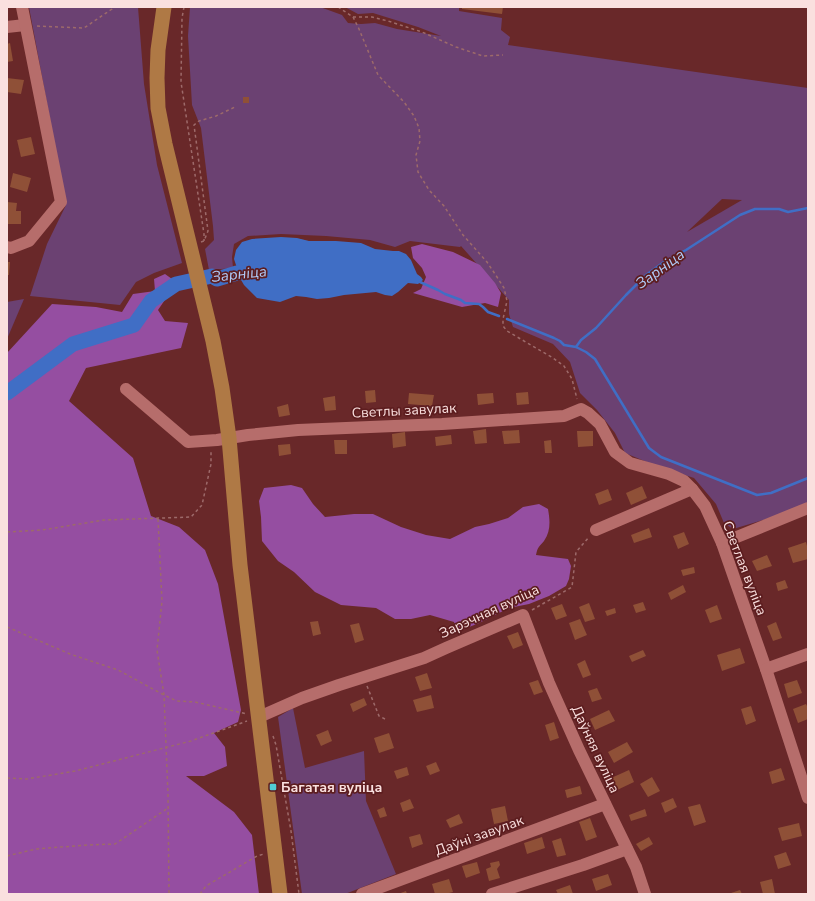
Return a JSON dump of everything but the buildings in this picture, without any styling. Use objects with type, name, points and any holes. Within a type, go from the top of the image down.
[{"type":"main road","points":[[164,7],[158,50],[158,108],[165,144],[213,341],[233,437],[240,565],[280,894]]},
{"type":"street","points":[[7,247],[11,248],[29,241],[61,202],[22,7]]},
{"type":"street","points":[[7,27],[25,25]]},
{"type":"street","name":"Светлы завулак","points":[[126,389],[188,442],[298,430],[442,424],[564,416],[581,409]]},
{"type":"street","name":"Светлая вуліца","points":[[581,409],[600,424],[614,452],[630,463],[669,474],[684,481],[705,506],[722,543],[805,778],[808,798]]},
{"type":"street","points":[[596,530],[692,489]]},
{"type":"street","points":[[722,543],[808,508]]},
{"type":"street","name":"Зарэчная вуліца","points":[[259,717],[302,698],[424,658],[523,615]]},
{"type":"street","name":"Даўняя вуліца","points":[[523,615],[552,691],[579,750],[628,849],[645,894]]},
{"type":"street","points":[[766,669],[808,654]]},
{"type":"street","name":"Даўні завулак","points":[[362,894],[605,804]]},
{"type":"street","points":[[492,894],[628,849]]},
{"type":"path","points":[[25,25],[84,28],[112,9],[112,7]]},
{"type":"path","points":[[184,7],[182,18],[181,82],[204,241]]},
{"type":"path","points":[[338,7],[353,17],[360,29],[378,75],[404,102],[414,116],[419,128],[420,141],[416,155],[418,172],[429,190],[444,206],[463,235],[486,262],[504,288],[507,301],[502,319],[503,326],[507,331],[564,366],[572,379],[574,392],[581,409]]},
{"type":"path","points":[[353,17],[372,17],[388,21],[422,32],[456,47],[483,56],[503,55]]},
{"type":"path","points":[[190,246],[204,241],[208,231],[194,126],[199,121],[216,116],[235,107]]},
{"type":"path","points":[[7,532],[42,530],[104,520],[158,519],[191,516],[202,505],[211,464],[212,444],[233,437]]},
{"type":"path","points":[[158,519],[162,601],[157,650],[164,695],[170,894]]},
{"type":"path","name":"Зарэчная вуліца","points":[[523,615],[572,587],[576,552],[596,530]]},
{"type":"path","points":[[7,628],[70,654],[118,670],[177,701],[195,702],[259,717]]},
{"type":"path","points":[[363,677],[379,716],[387,720]]},
{"type":"path","points":[[7,778],[27,779],[75,771],[191,741],[259,717]]},
{"type":"path","points":[[272,732],[291,831],[299,894]]},
{"type":"path","points":[[7,856],[36,849],[115,844],[168,808]]},
{"type":"path","points":[[200,894],[206,886],[258,856],[275,850],[293,848]]},
{"type":"shaded area","points":[[29,7],[138,7],[144,84],[157,165],[182,263],[154,273],[136,282],[120,305],[30,296],[47,244],[66,205]]},
{"type":"shaded area","points":[[190,7],[320,7],[342,15],[348,23],[375,23],[397,29],[441,36],[373,13],[358,14],[345,7],[459,7],[459,11],[502,18],[501,30],[510,37],[508,45],[808,88],[808,503],[770,518],[733,529],[724,523],[716,504],[694,478],[654,465],[625,453],[615,433],[597,410],[580,393],[570,362],[553,344],[513,327],[509,314],[509,300],[461,246],[410,241],[395,247],[370,240],[326,236],[281,234],[248,236],[234,244],[232,257],[233,268],[209,270],[205,249],[214,240],[213,226],[201,128],[192,105],[188,36]],"holes":[[[722,199],[742,200],[687,232]]]},
{"type":"shaded area","points":[[422,244],[453,252],[480,265],[501,293],[498,307],[485,303],[462,307],[413,293],[421,289],[426,277],[422,268],[413,258],[411,247]]},
{"type":"shaded area","points":[[165,274],[172,279],[171,291],[158,310],[165,321],[188,323],[181,348],[86,368],[69,401],[133,458],[151,516],[179,527],[205,550],[218,584],[241,710],[238,722],[214,733],[225,747],[227,766],[204,776],[186,776],[234,812],[252,835],[259,894],[7,894],[7,353],[52,304],[96,307],[122,312],[133,294],[155,291],[154,279]]},
{"type":"shaded area","points":[[24,299],[7,339],[7,302]]},
{"type":"shaded area","points":[[291,485],[302,488],[313,504],[325,517],[373,514],[401,527],[426,535],[450,539],[475,527],[508,518],[523,507],[539,504],[548,509],[549,525],[548,533],[538,548],[536,555],[568,559],[571,566],[569,579],[566,586],[549,596],[529,604],[509,608],[457,632],[454,622],[430,615],[411,619],[395,619],[376,608],[341,605],[315,592],[294,572],[278,561],[262,541],[259,501],[264,488]]},
{"type":"shaded area","points":[[293,708],[305,768],[364,751],[366,801],[396,874],[345,894],[302,894],[278,717]]},
{"type":"water","points":[[281,237],[297,238],[309,241],[361,243],[375,249],[399,251],[406,254],[411,260],[417,274],[423,280],[418,284],[408,283],[392,296],[376,292],[317,299],[296,296],[280,302],[257,298],[244,285],[237,273],[234,259],[236,250],[242,242],[252,239]]},
{"type":"waterway","name":"Зарніца","points":[[507,319],[554,338],[564,345],[576,347],[581,340],[596,328],[646,275],[664,262],[686,250],[740,215],[755,209],[779,209],[788,212],[808,208]]},
{"type":"waterway","name":"Зарніца","points":[[7,393],[73,344],[134,325],[151,301],[176,284],[212,276],[217,279],[237,273],[257,272]]},
{"type":"waterway","name":"Зарніца","points":[[420,282],[465,303],[479,304],[488,312],[499,316]]},
{"type":"waterway","points":[[576,347],[595,359],[649,448],[661,457],[757,495],[771,493],[808,478]]},
{"type":"place","name":"Багатая вуліца","points":[[273,787]]}]
